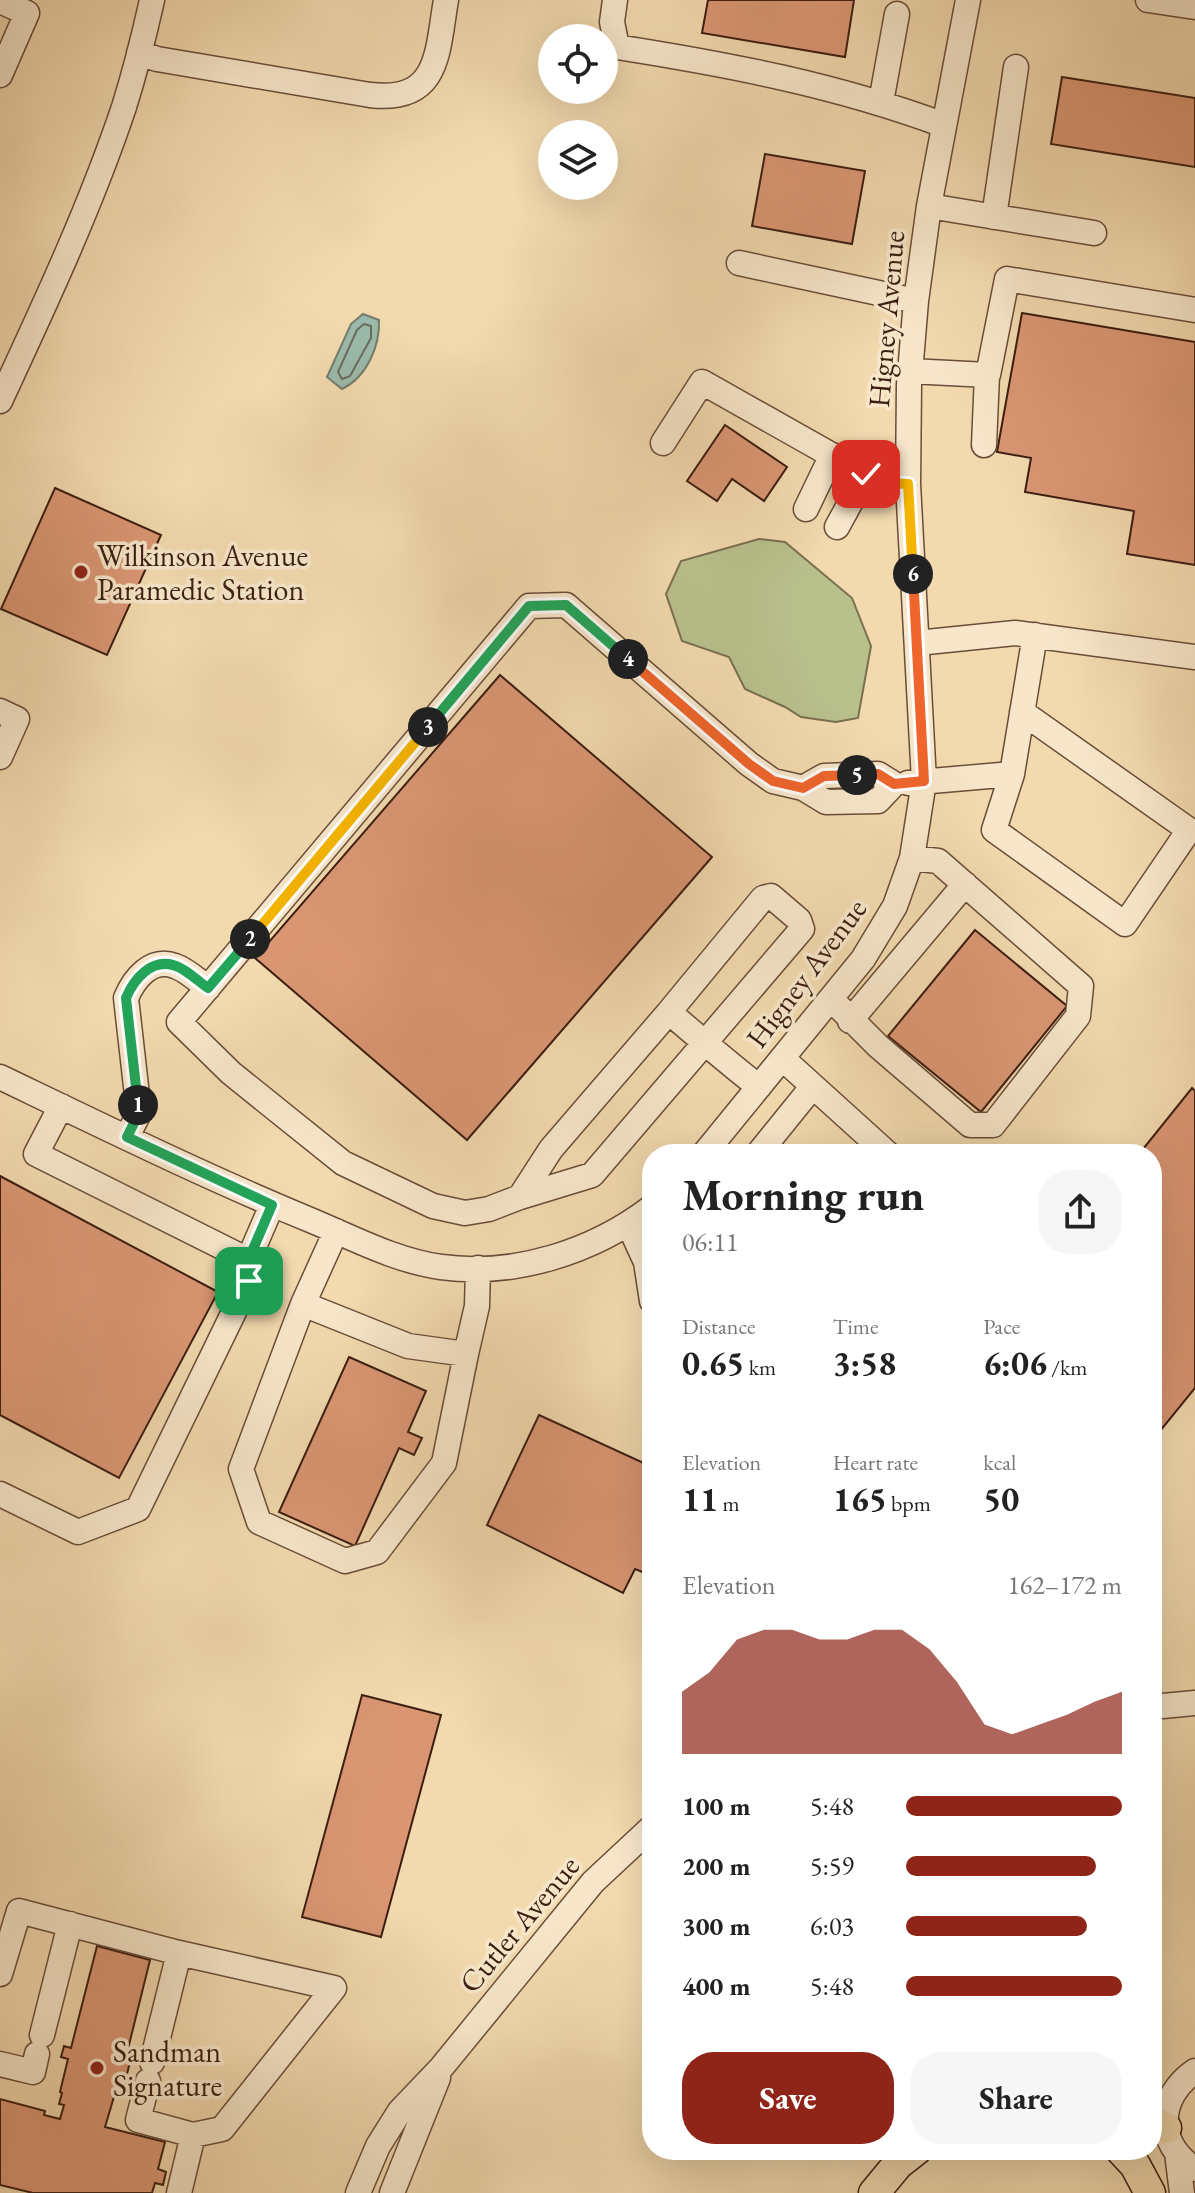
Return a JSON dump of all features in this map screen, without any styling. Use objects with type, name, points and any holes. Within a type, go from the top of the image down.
[{"type":"main road","points":[[874,2193],[903,2160]]},
{"type":"main road","points":[[1130,2160],[1150,2193]]},
{"type":"street","points":[[0,401],[64,261],[93,188],[124,105],[152,0]]},
{"type":"street","points":[[139,53],[157,59],[370,95],[405,95],[428,78],[436,64],[446,0]]},
{"type":"street","points":[[615,0],[612,22],[617,47],[684,57],[829,87],[944,125]]},
{"type":"street","name":"Higney Avenue","points":[[712,1144],[863,959],[895,906],[912,858],[924,781],[908,484],[910,371],[929,206],[968,0]]},
{"type":"street","points":[[1148,0],[1195,7]]},
{"type":"street","points":[[0,1],[27,13],[0,75]]},
{"type":"street","points":[[881,102],[897,14]]},
{"type":"street","points":[[994,217],[1016,67]]},
{"type":"street","points":[[929,206],[1094,233]]},
{"type":"street","points":[[739,263],[916,301]]},
{"type":"street","points":[[984,445],[987,375],[1007,279],[1195,310]]},
{"type":"street","points":[[910,371],[987,375]]},
{"type":"street","points":[[663,443],[702,382],[881,483],[908,484]]},
{"type":"street","points":[[806,509],[832,455]]},
{"type":"street","points":[[837,527],[866,474]]},
{"type":"street","points":[[520,1197],[551,1149],[763,898],[771,896],[799,920],[802,929],[707,1044],[592,1175],[489,1209],[465,1213],[433,1206],[343,1163],[231,1073],[179,1022],[529,606],[566,605],[749,764],[773,781],[803,788],[826,802],[878,801],[894,784],[1012,774]]},
{"type":"street","points":[[917,643],[1015,633],[1195,657]]},
{"type":"street","points":[[1022,712],[1189,830],[1125,924],[994,830],[1012,774],[1022,712],[1035,635]]},
{"type":"street","points":[[0,711],[17,719],[0,757]]},
{"type":"street","points":[[831,999],[848,1013],[850,1021],[970,1125],[993,1125],[1078,1016],[1081,986],[938,861],[912,858]]},
{"type":"street","points":[[850,1021],[965,884]]},
{"type":"street","points":[[127,1137],[139,1113],[126,998],[133,982],[147,968],[175,965],[208,988]]},
{"type":"street","points":[[669,1012],[759,1087]]},
{"type":"street","points":[[782,1058],[877,1144]]},
{"type":"street","points":[[0,1077],[272,1205],[405,1259],[441,1267],[511,1266],[551,1257],[587,1245],[629,1225],[642,1215]]},
{"type":"street","points":[[766,1144],[813,1086]]},
{"type":"street","points":[[61,1106],[36,1154],[248,1260]]},
{"type":"street","points":[[0,1494],[78,1532],[138,1509],[249,1281],[248,1260],[272,1205]]},
{"type":"street","points":[[629,1225],[642,1249]]},
{"type":"street","points":[[336,1231],[303,1304],[241,1469],[259,1522],[345,1561],[377,1552],[444,1463],[477,1306],[478,1268]]},
{"type":"street","points":[[303,1304],[408,1346],[466,1354]]},
{"type":"street","points":[[1162,1706],[1195,1703]]},
{"type":"street","name":"Cutler Avenue","points":[[358,2193],[378,2146],[400,2111],[441,2068],[593,1882],[642,1836]]},
{"type":"street","points":[[0,1974],[19,1911],[179,1953],[334,1988],[222,2129],[193,2135],[138,2120],[179,1953]]},
{"type":"street","points":[[0,2064],[33,2072],[70,1924]]},
{"type":"street","name":"Cutler Avenue","points":[[392,2193],[441,2068]]},
{"type":"street","points":[[1182,2193],[1166,2110],[1172,2093],[1183,2079],[1195,2071]]},
{"type":"street","points":[[179,2193],[193,2135]]},
{"type":"green space","points":[[759,539],[785,542],[852,598],[871,646],[858,718],[836,722],[801,717],[745,689],[729,657],[682,641],[666,594],[681,561]]},
{"type":"water","points":[[363,314],[379,320],[377,340],[365,369],[342,389],[327,377],[351,324]]},
{"type":"building","points":[[708,0],[854,0],[845,57],[702,33]]},
{"type":"building","points":[[1062,77],[1195,98],[1195,167],[1051,144]]},
{"type":"building","points":[[765,154],[865,171],[852,244],[752,226]]},
{"type":"building","points":[[1022,313],[1195,342],[1195,565],[1127,554],[1134,511],[1025,492],[1031,458],[997,452]]},
{"type":"building","points":[[725,425],[787,467],[764,501],[732,479],[717,501],[687,481]]},
{"type":"building","name":"Wilkinson Avenue Paramedic Station","points":[[55,488],[161,535],[107,655],[1,609]]},
{"type":"building","points":[[500,675],[712,857],[467,1140],[255,958]]},
{"type":"building","points":[[975,930],[1067,1006],[981,1112],[888,1036]]},
{"type":"building","points":[[1192,1088],[1195,1091],[1195,1388],[1162,1429],[1162,1144],[1147,1144]]},
{"type":"building","points":[[0,1176],[218,1292],[119,1478],[0,1415]]},
{"type":"building","points":[[349,1357],[426,1391],[408,1432],[422,1438],[414,1455],[399,1448],[355,1546],[279,1512]]},
{"type":"building","points":[[539,1415],[642,1462],[642,1572],[635,1569],[623,1593],[487,1525]]},
{"type":"building","points":[[362,1695],[441,1715],[381,1937],[302,1917]]},
{"type":"building","name":"Sandman Signature","points":[[97,1946],[150,1960],[125,2061],[130,2062],[127,2074],[121,2073],[105,2127],[165,2142],[158,2169],[166,2172],[163,2185],[155,2183],[152,2193],[33,2193],[0,2185],[0,2099],[45,2111],[44,2115],[60,2119],[64,2105],[59,2104],[60,2092],[68,2059],[61,2057],[64,2046],[71,2048]]},
{"type":"place","name":"Wilkinson Avenue Paramedic Station","points":[[81,572]]},
{"type":"place","name":"Sandman Signature","points":[[97,2068]]},
{"type":"route","points":[[249,1281],[247,1263],[272,1205],[127,1137],[139,1113],[126,998],[133,982],[147,968],[175,965],[208,988],[529,606],[566,605],[749,764],[773,781],[803,788],[824,776],[878,774],[894,784],[924,781],[908,484],[881,483],[866,474]]}]
